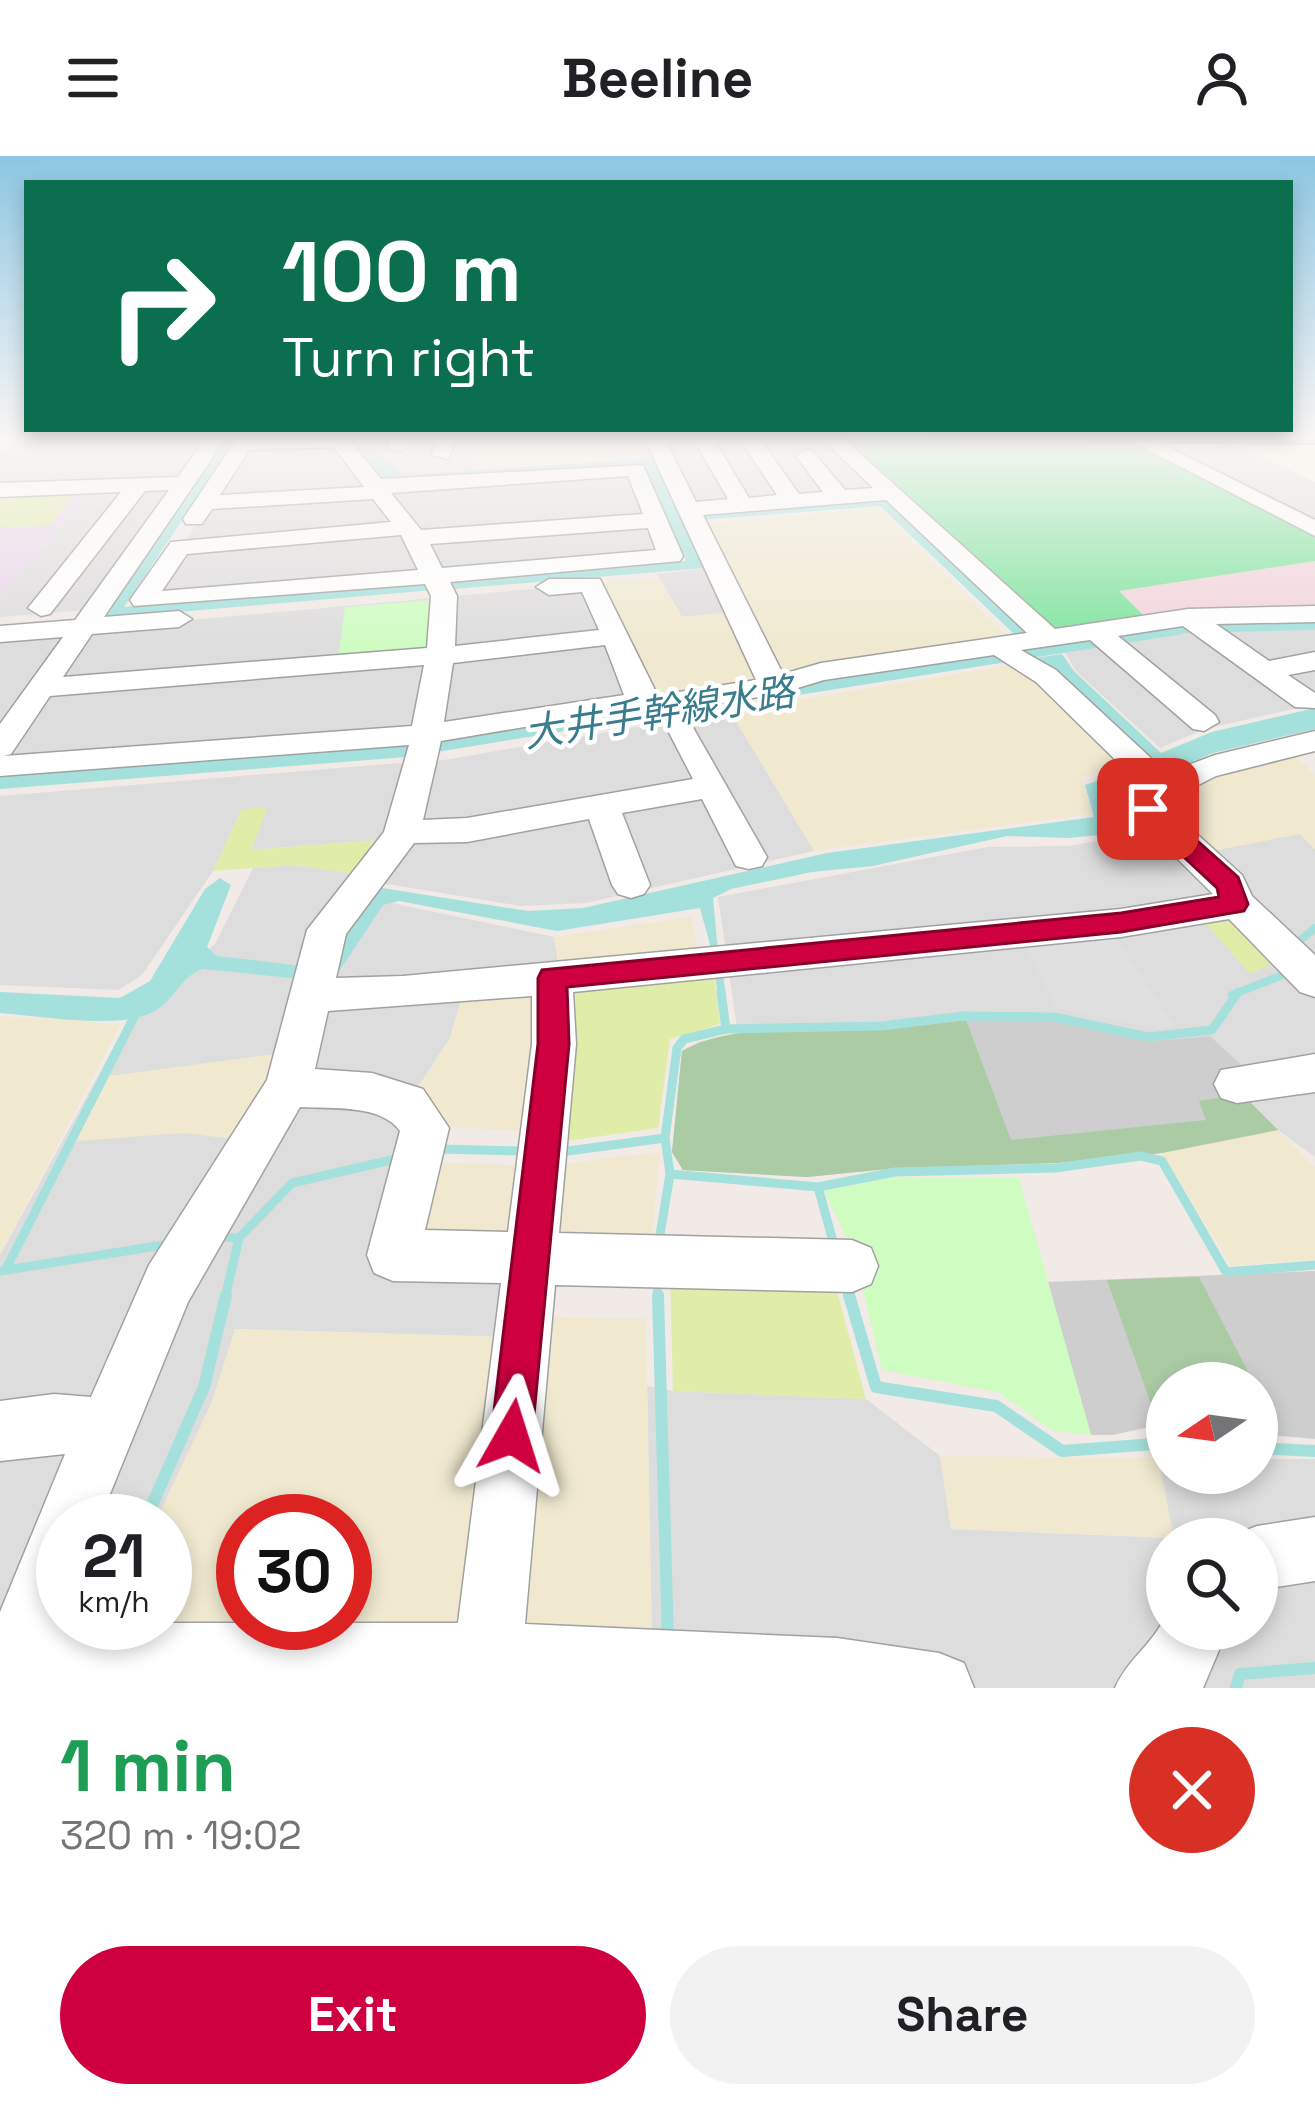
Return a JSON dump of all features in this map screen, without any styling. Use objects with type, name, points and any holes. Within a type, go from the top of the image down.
[{"type":"street","points":[[41,608],[121,506]]},
{"type":"street","points":[[0,747],[169,506]]},
{"type":"street","points":[[79,1494],[168,1284],[288,1085],[327,930],[388,857],[401,832],[440,655],[441,586],[393,506]]},
{"type":"street","points":[[0,634],[671,556],[651,506]]},
{"type":"street","points":[[722,506],[689,509],[777,693]]},
{"type":"street","points":[[906,506],[1048,637]]},
{"type":"street","points":[[1268,506],[1315,530]]},
{"type":"street","points":[[636,705],[640,690],[591,584],[143,600],[179,547],[657,520]]},
{"type":"street","points":[[58,585],[115,584]]},
{"type":"street","points":[[0,791],[676,717],[777,693],[1006,652],[1048,637],[1103,637],[1196,623],[1315,614]]},
{"type":"street","points":[[1196,623],[1306,701]]},
{"type":"street","points":[[43,688],[615,636]]},
{"type":"street","points":[[1103,637],[1204,722]]},
{"type":"street","points":[[1006,652],[1046,676],[1162,787]]},
{"type":"street","points":[[1264,671],[1315,661]]},
{"type":"street","points":[[0,766],[424,744],[613,703],[777,693]]},
{"type":"street","points":[[676,717],[749,856]]},
{"type":"street","points":[[1315,742],[1220,764],[1162,787],[1144,800],[1229,884],[1234,904],[1255,918],[1315,982]]},
{"type":"street","points":[[401,832],[467,830],[712,786]]},
{"type":"street","points":[[602,806],[631,885]]},
{"type":"street","points":[[312,995],[552,978],[1121,922],[1234,904]]},
{"type":"street","points":[[520,1668],[530,1260],[554,1044],[552,978]]},
{"type":"street","points":[[1237,1084],[1315,1073]]},
{"type":"street","points":[[288,1085],[372,1093],[406,1103],[425,1128],[393,1255],[842,1266]]},
{"type":"street","points":[[0,1431],[54,1424],[106,1428]]},
{"type":"street","points":[[1278,1555],[1315,1549]]},
{"type":"street","points":[[36,1596],[6,1665],[520,1668],[715,1678],[837,1673],[939,1688]]},
{"type":"street","points":[[1150,1688],[1168,1679],[1187,1650]]},
{"type":"shaded area","points":[[65,506],[77,506],[0,598],[0,527],[48,526]]},
{"type":"shaded area","points":[[77,506],[160,506],[87,610],[0,617],[0,598]]},
{"type":"shaded area","points":[[207,506],[646,506],[665,555],[150,597]]},
{"type":"shaded area","points":[[1276,506],[1315,506],[1315,526]]},
{"type":"shaded area","points":[[1282,506],[1315,506],[1315,522]]},
{"type":"shaded area","points":[[878,508],[1010,638],[773,673],[700,524]]},
{"type":"shaded area","points":[[1315,561],[1315,609],[1258,607],[1143,615],[1118,591]]},
{"type":"shaded area","points":[[710,568],[731,612],[682,617],[657,574]]},
{"type":"shaded area","points":[[659,579],[682,617],[731,612],[759,683],[656,699],[600,583]]},
{"type":"shaded area","points":[[600,583],[656,699],[406,729],[0,760],[0,637]]},
{"type":"shaded area","points":[[1242,625],[1315,626],[1315,704],[1205,729],[1160,748],[1076,671],[1063,649]]},
{"type":"shaded area","points":[[1017,664],[1132,764],[1082,777],[1092,814],[814,851],[730,711]]},
{"type":"shaded area","points":[[730,711],[814,851],[586,903],[521,906],[375,882],[432,762]]},
{"type":"shaded area","points":[[1295,754],[1315,776],[1315,849],[1300,834],[1208,852],[1164,807],[1176,791],[1244,766]]},
{"type":"shaded area","points":[[399,763],[413,768],[381,840],[249,850],[267,808],[242,809],[213,871],[142,975],[118,990],[0,985],[0,796]]},
{"type":"shaded area","points":[[1157,831],[1300,834],[1315,849],[1315,1157],[1278,1130],[1242,1094],[1210,1036],[1152,1041],[1056,1019],[738,1034],[718,897],[988,847],[1068,846]]},
{"type":"shaded area","points":[[294,865],[356,874],[344,893],[554,937],[559,967],[462,997],[450,1038],[413,1095],[440,1162],[516,1248],[507,1337],[235,1329],[212,1402],[169,1494],[36,1494],[36,1650],[192,1650],[192,1628],[216,1628],[216,1650],[372,1650],[372,1634],[652,1644],[647,1386],[866,1399],[940,1456],[951,1529],[1146,1537],[1146,1650],[1278,1650],[1278,1518],[1169,1518],[1165,1494],[1278,1494],[1278,1459],[1315,1459],[1315,1688],[0,1688],[0,1255],[128,1021],[215,944],[253,868]]},
{"type":"shaded area","points":[[691,917],[700,957],[559,967],[554,937]]},
{"type":"shaded area","points":[[1112,932],[1175,1027],[1158,1029],[1057,1008],[1020,939]]},
{"type":"shaded area","points":[[537,993],[523,1131],[434,1126],[413,1095],[450,1038],[462,997]]},
{"type":"shaded area","points":[[0,1016],[121,1024],[0,1254]]},
{"type":"shaded area","points":[[1056,1019],[1152,1041],[1210,1036],[1250,1073],[1242,1094],[1278,1130],[1162,1153],[807,1177],[683,1170],[672,1152],[682,1051],[699,1042],[738,1034]]},
{"type":"shaded area","points":[[283,1053],[243,1140],[183,1133],[76,1141],[109,1076]]},
{"type":"shaded area","points":[[1278,1130],[1315,1167],[1315,1259],[1231,1266],[1162,1153]]},
{"type":"shaded area","points":[[660,1152],[651,1245],[544,1248],[555,1165]]},
{"type":"shaded area","points":[[440,1162],[529,1166],[516,1248],[411,1231]]},
{"type":"shaded area","points":[[1315,1271],[1315,1439],[1278,1436],[1278,1362],[1146,1362],[1146,1428],[1091,1435],[1047,1282]]},
{"type":"shaded area","points":[[541,1317],[646,1319],[652,1645],[515,1627]]},
{"type":"shaded area","points":[[235,1329],[507,1337],[471,1637],[372,1633],[372,1494],[216,1494],[216,1627],[192,1626],[192,1494],[169,1494],[212,1402]]},
{"type":"shaded area","points":[[940,1456],[1146,1458],[1146,1494],[1165,1494],[1170,1518],[1146,1518],[1146,1537],[951,1529]]},
{"type":"green space","points":[[0,506],[65,506],[48,526],[0,527]]},
{"type":"green space","points":[[911,506],[1263,506],[1315,533],[1315,561],[1119,591],[1143,615],[1045,630]]},
{"type":"green space","points":[[434,600],[429,649],[338,657],[345,607]]},
{"type":"green space","points":[[268,807],[251,850],[381,840],[356,874],[294,865],[213,871],[242,809]]},
{"type":"green space","points":[[1237,916],[1276,962],[1250,974],[1204,922]]},
{"type":"green space","points":[[714,974],[720,1024],[670,1039],[658,1128],[553,1143],[569,989]]},
{"type":"green space","points":[[966,1020],[1011,1140],[1206,1120],[1199,1101],[1242,1094],[1278,1130],[1162,1153],[807,1177],[683,1170],[672,1152],[682,1051],[704,1041],[753,1031],[880,1029]]},
{"type":"green space","points":[[894,1177],[1019,1178],[1091,1435],[1053,1431],[998,1392],[882,1370],[854,1253],[824,1191]]},
{"type":"green space","points":[[670,1277],[835,1284],[866,1399],[673,1391]]},
{"type":"green space","points":[[1199,1277],[1243,1362],[1146,1362],[1146,1390],[1107,1280]]},
{"type":"water","points":[[176,506],[191,506],[124,607],[430,583],[434,590],[98,619]]},
{"type":"water","points":[[662,506],[678,506],[705,568],[453,589],[451,582],[686,561]]},
{"type":"water","points":[[781,506],[874,506],[700,520],[697,513]]},
{"type":"water","points":[[881,506],[899,506],[1033,633],[1015,635]]},
{"type":"water","points":[[1062,654],[1161,753],[1212,732],[1315,708],[1315,729],[1213,753],[1161,775],[1055,670],[1036,658]]},
{"type":"water","points":[[1132,769],[1144,781],[1109,795],[1142,831],[1068,838],[1007,836],[873,866],[812,872],[731,889],[713,898],[718,951],[712,952],[700,908],[557,931],[399,901],[383,905],[340,970],[324,973],[342,928],[376,887],[528,911],[583,908],[827,853],[1094,817],[1085,785]]},
{"type":"water","points":[[220,878],[231,885],[207,947],[217,956],[302,966],[302,979],[203,969],[160,1008],[138,1017],[78,1020],[0,1013],[0,992],[120,998],[150,981],[205,889]]},
{"type":"waterway","name":"大井手幹線水路","points":[[761,695],[1189,627],[1315,624]]},
{"type":"waterway","name":"大井手幹線水路","points":[[0,782],[406,750],[681,707]]},
{"type":"waterway","points":[[1297,943],[1315,928]]},
{"type":"waterway","points":[[1237,993],[1290,972]]},
{"type":"waterway","points":[[719,975],[722,995]]},
{"type":"waterway","points":[[721,992],[726,1029]]},
{"type":"waterway","points":[[726,1029],[882,1026],[963,1016],[1054,1017],[1148,1037],[1212,1030],[1237,993]]},
{"type":"waterway","points":[[1232,995],[1237,993]]},
{"type":"waterway","points":[[6,1269],[135,1015]]},
{"type":"waterway","points":[[665,1138],[677,1048],[684,1039],[726,1029]]},
{"type":"waterway","points":[[560,1152],[665,1138]]},
{"type":"waterway","points":[[665,1138],[670,1174]]},
{"type":"waterway","points":[[440,1149],[523,1151]]},
{"type":"waterway","points":[[818,1187],[895,1172],[1055,1168],[1141,1156],[1162,1161],[1226,1272],[1315,1265]]},
{"type":"waterway","points":[[239,1238],[292,1183],[400,1158]]},
{"type":"waterway","points":[[659,1241],[670,1174]]},
{"type":"waterway","points":[[670,1174],[818,1187]]},
{"type":"waterway","points":[[818,1187],[834,1245]]},
{"type":"waterway","points":[[220,1237],[239,1238]]},
{"type":"waterway","points":[[225,1298],[239,1238]]},
{"type":"waterway","points":[[0,1271],[170,1244]]},
{"type":"waterway","points":[[657,1278],[658,1298]]},
{"type":"waterway","points":[[845,1282],[850,1298]]},
{"type":"waterway","points":[[157,1494],[204,1387],[226,1295]]},
{"type":"waterway","points":[[658,1295],[668,1640]]},
{"type":"waterway","points":[[849,1295],[876,1387],[996,1406],[1062,1451],[1146,1445]]},
{"type":"waterway","points":[[1278,1449],[1315,1451]]},
{"type":"waterway","points":[[1236,1688],[1240,1674],[1315,1668]]},
{"type":"route","points":[[512,1436],[554,1044],[552,978],[881,942],[1121,922],[1234,904],[1229,884],[1148,809]]}]
